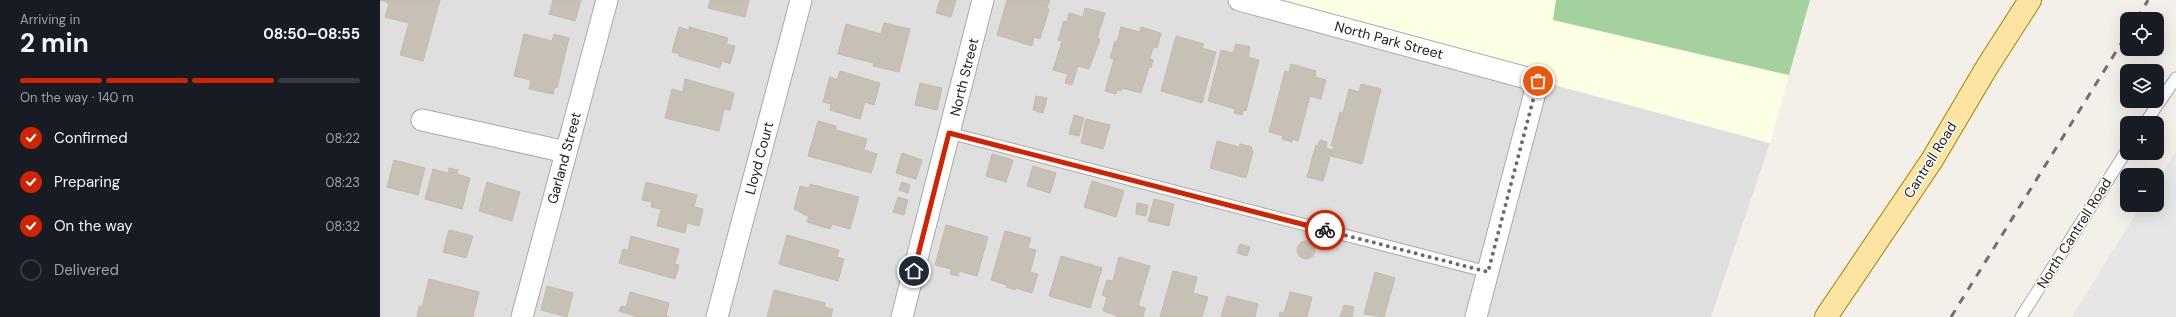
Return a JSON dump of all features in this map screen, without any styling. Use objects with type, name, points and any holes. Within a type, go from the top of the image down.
[{"type":"main road","name":"Cantrell Road","points":[[1826,317],[1932,160],[1987,67],[2030,0]]},
{"type":"street","name":"Garland Street","points":[[522,317],[606,0]]},
{"type":"street","name":"Lloyd Court","points":[[717,317],[801,0]]},
{"type":"street","name":"North Street","points":[[902,317],[983,0]]},
{"type":"street","name":"North Park Street","points":[[1252,2],[1538,81],[1488,272]]},
{"type":"street","points":[[422,120],[566,152]]},
{"type":"street","points":[[1476,317],[1488,272]]},
{"type":"lane","points":[[2150,116],[2176,78]]},
{"type":"lane","points":[[949,133],[1488,272]]},
{"type":"lane","name":"North Cantrell Road","points":[[2021,317],[2121,160]]},
{"type":"shaded area","points":[[380,0],[1240,0],[1770,143],[1711,317],[380,317]]},
{"type":"shaded area","points":[[1239,0],[1810,0],[1770,143]]},
{"type":"shaded area","points":[[2176,151],[2176,317],[2072,317],[2137,212],[2164,212],[2164,170]]},
{"type":"green space","points":[[1556,0],[1810,0],[1789,75],[1553,20]]},
{"type":"building","points":[[380,0],[440,0],[423,61],[400,55],[409,23],[385,17],[389,3]]},
{"type":"building","points":[[553,0],[581,0],[575,21],[549,14]]},
{"type":"building","points":[[710,0],[749,0],[745,17],[708,8]]},
{"type":"building","points":[[940,0],[956,0],[951,17],[936,13]]},
{"type":"building","points":[[1007,0],[1050,0],[1047,8],[1049,9],[1040,39],[1034,37],[1032,46],[997,35]]},
{"type":"building","points":[[1085,8],[1105,13],[1097,38],[1100,39],[1089,69],[1078,66],[1072,85],[1065,83],[1068,74],[1053,70],[1062,41],[1058,40],[1064,21],[1067,22],[1069,13],[1083,17]]},
{"type":"building","points":[[884,23],[910,29],[899,72],[873,66],[874,63],[838,54],[846,24],[881,34]]},
{"type":"building","points":[[679,27],[689,30],[689,27],[728,38],[726,44],[735,46],[730,64],[722,61],[720,68],[679,56],[679,54],[672,52]]},
{"type":"building","points":[[1121,27],[1140,32],[1141,27],[1161,33],[1157,48],[1153,47],[1150,59],[1153,60],[1151,68],[1149,67],[1141,93],[1122,88],[1121,91],[1117,90],[1116,94],[1105,91],[1114,59],[1110,58],[1115,41],[1117,42]]},
{"type":"building","points":[[524,34],[552,41],[554,34],[569,38],[557,88],[555,87],[553,94],[529,89],[531,80],[514,76]]},
{"type":"building","points":[[1176,36],[1204,44],[1202,48],[1216,52],[1202,103],[1161,91]]},
{"type":"building","points":[[1236,44],[1250,47],[1248,57],[1259,60],[1246,111],[1243,110],[1242,115],[1234,113],[1235,109],[1208,101],[1221,50],[1233,53]]},
{"type":"building","points":[[1291,64],[1316,71],[1315,77],[1326,80],[1321,99],[1310,96],[1298,141],[1292,139],[1292,142],[1282,139],[1283,136],[1269,132],[1285,71],[1289,72]]},
{"type":"building","points":[[840,71],[880,83],[874,105],[865,102],[860,119],[830,110],[831,104],[823,102],[830,77],[837,80]]},
{"type":"building","points":[[685,79],[734,93],[730,110],[724,109],[719,131],[665,118],[672,89],[683,92]]},
{"type":"building","points":[[920,83],[942,88],[937,110],[915,105]]},
{"type":"building","points":[[1361,84],[1381,89],[1362,164],[1331,156],[1334,146],[1331,146],[1340,112],[1343,113],[1349,89],[1359,92]]},
{"type":"building","points":[[1036,96],[1047,98],[1043,113],[1033,110]]},
{"type":"building","points":[[1074,115],[1084,118],[1079,136],[1069,134]]},
{"type":"building","points":[[1086,119],[1110,125],[1103,149],[1081,143]]},
{"type":"building","points":[[818,121],[836,126],[836,130],[867,139],[864,150],[877,154],[871,173],[808,156]]},
{"type":"building","points":[[1320,140],[1327,142],[1326,148],[1332,150],[1323,181],[1307,177],[1316,145],[1318,146]]},
{"type":"building","points":[[1217,141],[1239,147],[1240,144],[1252,147],[1251,150],[1253,151],[1246,178],[1210,168]]},
{"type":"building","points":[[902,153],[922,160],[916,179],[896,173]]},
{"type":"building","points":[[992,154],[1013,160],[1006,182],[986,176]]},
{"type":"building","points":[[394,160],[425,168],[418,195],[387,187]]},
{"type":"building","points":[[1033,166],[1056,173],[1050,193],[1027,186]]},
{"type":"building","points":[[449,168],[458,170],[457,174],[470,178],[462,209],[425,199],[433,169],[448,173]]},
{"type":"building","points":[[1092,181],[1124,191],[1116,217],[1084,207]]},
{"type":"building","points":[[487,182],[520,192],[512,221],[479,211]]},
{"type":"building","points":[[646,182],[697,195],[694,207],[703,209],[699,226],[687,223],[685,233],[657,226],[661,209],[651,207],[652,202],[642,200]]},
{"type":"building","points":[[902,182],[910,185],[908,193],[899,190]]},
{"type":"building","points":[[810,184],[859,197],[850,229],[832,224],[830,229],[807,222],[809,217],[794,209],[800,186],[809,188]]},
{"type":"building","points":[[898,197],[908,200],[904,215],[893,212]]},
{"type":"building","points":[[1154,199],[1174,204],[1169,226],[1148,221]]},
{"type":"building","points":[[1137,203],[1148,205],[1146,216],[1136,214]]},
{"type":"building","points":[[946,225],[988,237],[977,276],[959,271],[958,276],[950,274],[951,269],[935,265]]},
{"type":"building","points":[[449,230],[473,236],[466,258],[443,252]]},
{"type":"building","points":[[1005,231],[1031,238],[1028,248],[1036,250],[1030,272],[1038,274],[1032,293],[1016,288],[1015,290],[1006,287],[1007,285],[991,280]]},
{"type":"building","points":[[787,235],[839,250],[837,257],[844,259],[838,281],[779,264]]},
{"type":"building","points":[[631,236],[679,249],[675,264],[679,265],[675,279],[619,263],[623,249],[628,250]]},
{"type":"building","points":[[1302,241],[1310,241],[1315,246],[1313,257],[1310,259],[1302,259],[1297,254],[1297,246]]},
{"type":"building","points":[[1240,244],[1250,247],[1247,256],[1237,253]]},
{"type":"building","points":[[1061,256],[1102,268],[1090,308],[1049,296]]},
{"type":"building","points":[[1119,257],[1150,266],[1138,306],[1145,308],[1143,317],[1116,317],[1116,315],[1103,311],[1107,297],[1102,295],[1107,280],[1113,281]]},
{"type":"building","points":[[1173,271],[1197,277],[1193,293],[1208,297],[1202,317],[1160,317]]},
{"type":"building","points":[[1375,272],[1395,278],[1384,317],[1364,314]]},
{"type":"building","points":[[429,279],[479,292],[473,317],[417,317],[419,306],[422,307]]},
{"type":"building","points":[[547,286],[573,293],[567,317],[541,310]]},
{"type":"building","points":[[774,290],[825,303],[824,307],[833,309],[831,317],[767,317]]},
{"type":"building","points":[[630,292],[669,303],[666,316],[669,317],[637,317],[619,311],[621,306],[626,307]]},
{"type":"building","points":[[1290,292],[1312,297],[1307,317],[1279,317],[1280,312],[1284,313]]},
{"type":"building","points":[[1227,296],[1258,304],[1255,317],[1221,317]]},
{"type":"building","points":[[1344,305],[1354,307],[1352,317],[1340,317]]},
{"type":"railway","points":[[2141,12],[2148,0]]},
{"type":"railway","points":[[1951,317],[2120,45]]},
{"type":"way so far","points":[[1325,230],[1488,272],[1538,81]]},
{"type":"route","points":[[914,271],[949,133],[1325,230]]}]
